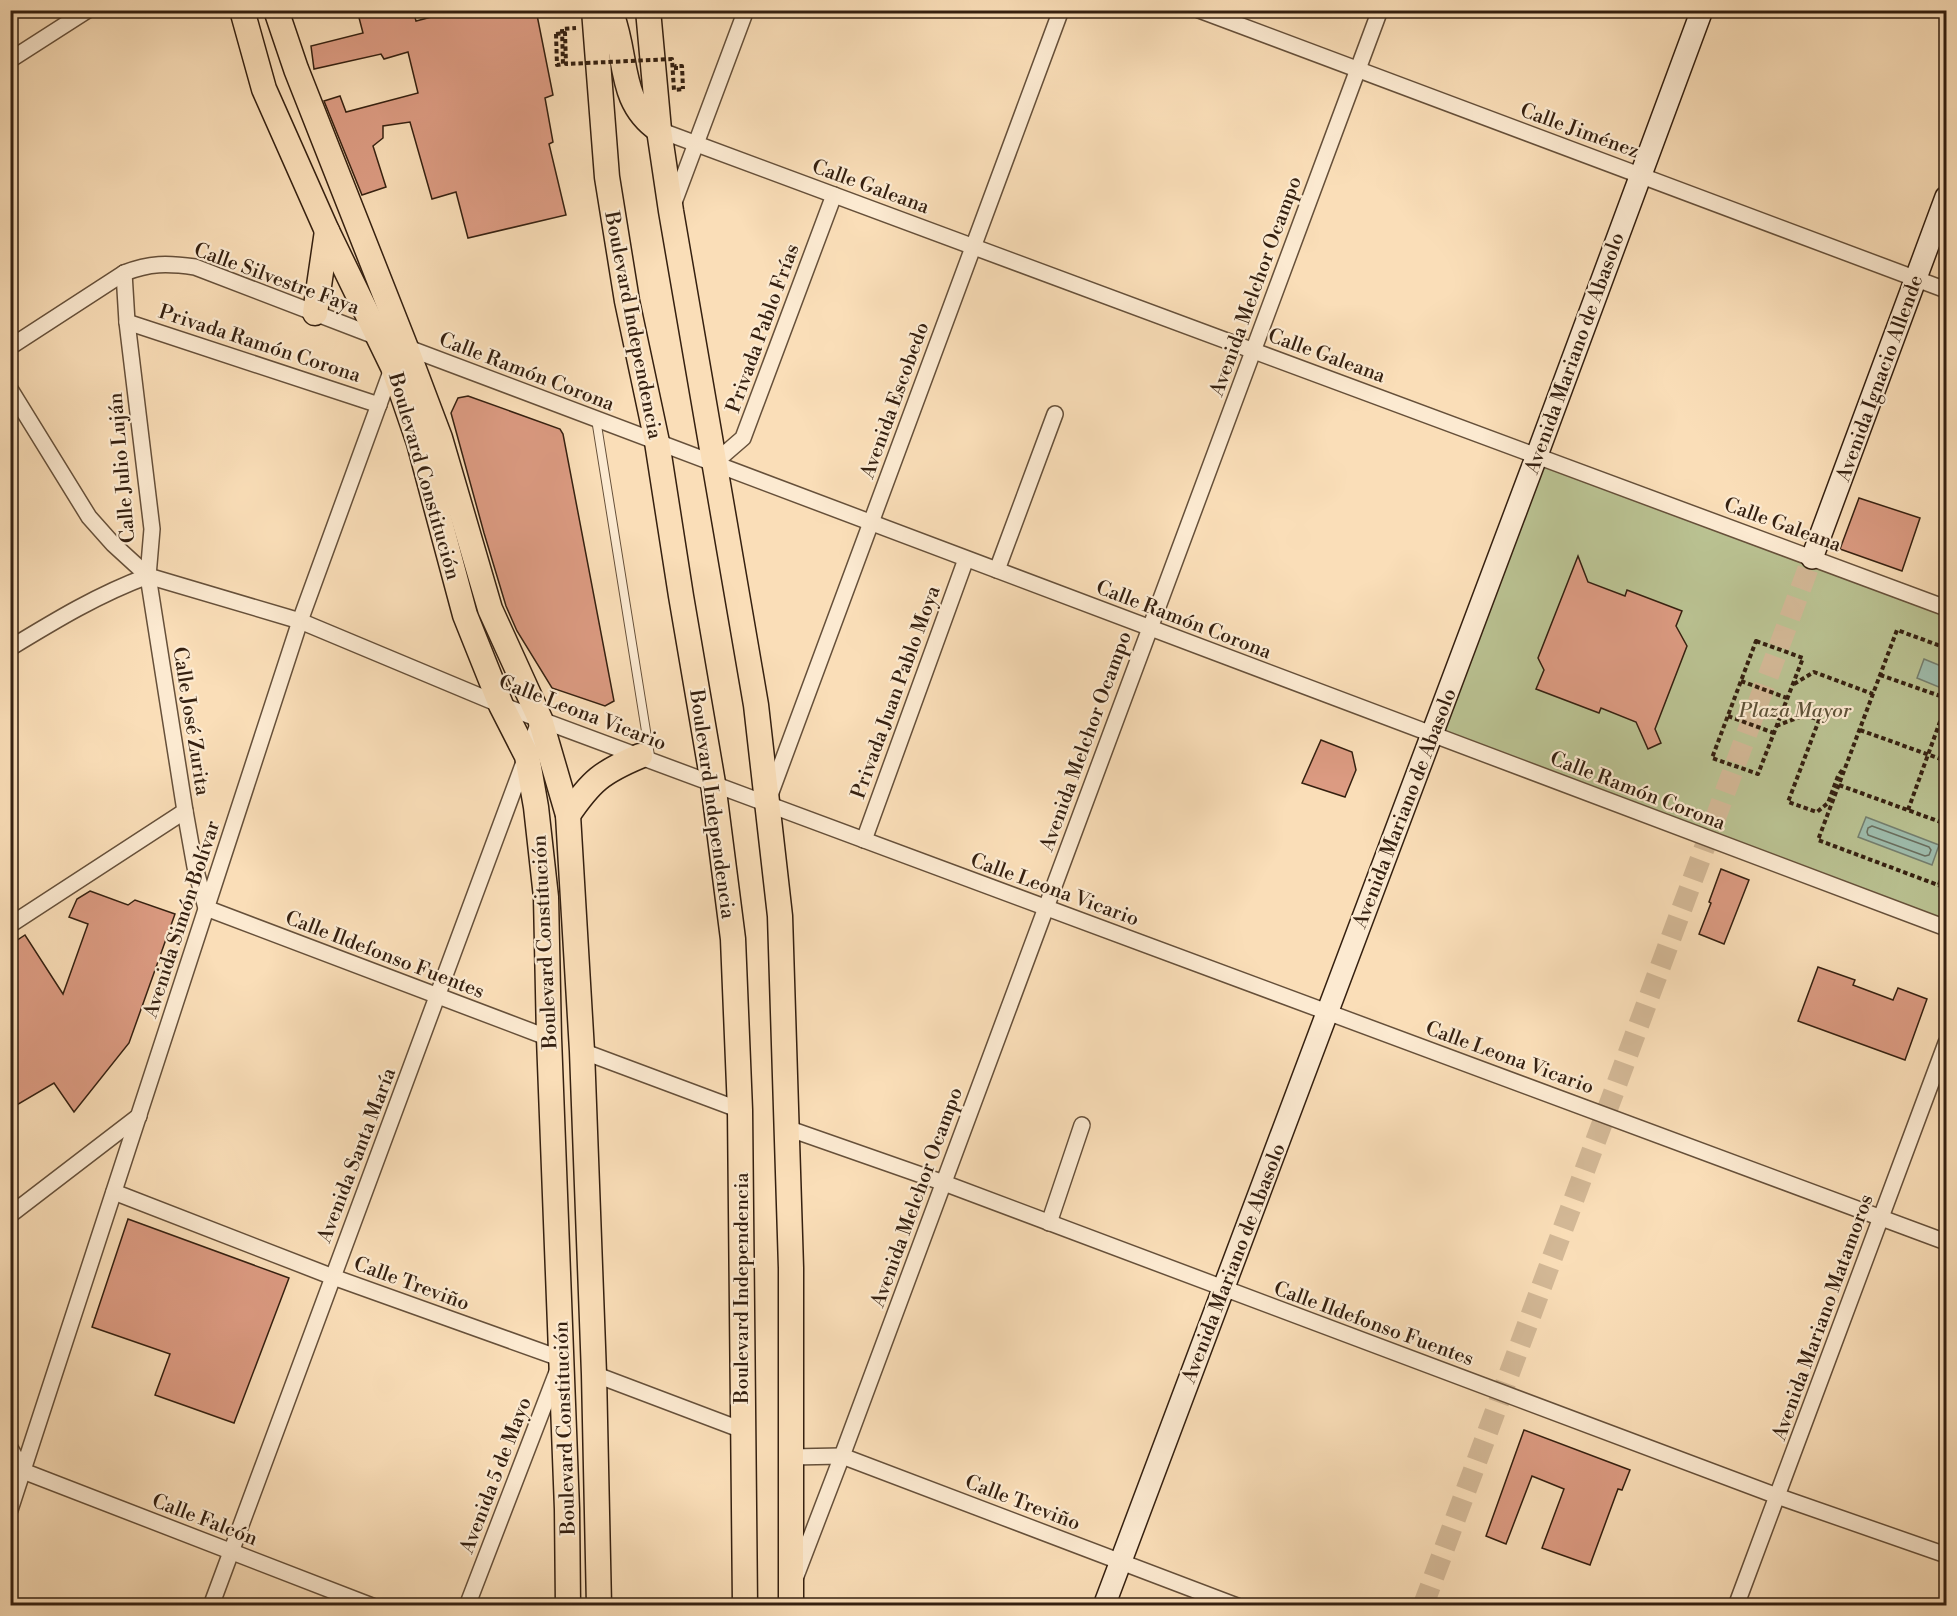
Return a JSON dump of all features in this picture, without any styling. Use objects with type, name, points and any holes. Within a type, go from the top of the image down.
[{"type":"main road","name":"Boulevard Constitución","points":[[242,10],[264,89],[327,231],[380,337],[399,357],[440,438],[490,609],[540,719],[568,815],[582,1051],[594,1374],[599,1605]]},
{"type":"main road","name":"Boulevard Constitución","points":[[276,10],[399,357],[419,443],[465,615],[501,705],[527,756],[536,807],[546,897],[568,1605]]},
{"type":"main road","points":[[648,10],[659,130],[671,211],[756,705],[780,916],[791,1268],[791,1597]]},
{"type":"main road","points":[[596,16],[612,16],[618,31],[632,100],[645,120],[659,130]]},
{"type":"main road","name":"Boulevard Independencia","points":[[596,16],[607,177],[627,301],[657,442],[713,783],[733,939],[740,1110],[745,1605]]},
{"type":"main road","points":[[315,313],[327,231]]},
{"type":"main road","points":[[568,815],[584,791],[596,780],[614,767],[645,758]]},
{"type":"street","points":[[10,60],[88,10]]},
{"type":"street","points":[[671,211],[746,10]]},
{"type":"street","name":"Avenida Escobedo","points":[[767,804],[1061,10]]},
{"type":"street","name":"Calle Jiménez","points":[[1199,10],[1947,290]]},
{"type":"street","name":"Avenida Melchor Ocampo","points":[[791,1597],[1380,10]]},
{"type":"street","name":"Avenida Mariano de Abasolo","points":[[1104,1605],[1702,10]]},
{"type":"street","name":"Calle Galeana","points":[[659,130],[1947,608]]},
{"type":"street","name":"Privada Pablo Frías","points":[[713,464],[743,438],[834,195]]},
{"type":"street","name":"Avenida Ignacio Allende","points":[[1812,558],[1947,198]]},
{"type":"street","name":"Calle Silvestre Faya","points":[[10,347],[124,273],[143,266],[168,263],[195,267],[380,337]]},
{"type":"street","name":"Calle Julio Luján","points":[[124,273],[127,322],[152,529],[148,576]]},
{"type":"street","name":"Privada Ramón Corona","points":[[127,322],[379,405]]},
{"type":"street","name":"Avenida Simón Bolívar","points":[[10,1510],[300,621],[379,405],[399,357]]},
{"type":"street","name":"Calle Ramón Corona","points":[[399,357],[596,419],[1947,928]]},
{"type":"street","points":[[10,388],[89,517],[113,544],[148,576],[115,588],[80,606],[10,648]]},
{"type":"street","points":[[996,570],[1055,414]]},
{"type":"street","name":"Privada Juan Pablo Moya","points":[[864,840],[966,559]]},
{"type":"street","name":"Calle Leona Vicario","points":[[148,576],[300,621],[501,705],[1947,1242]]},
{"type":"street","name":"Calle José Zurita","points":[[148,576],[185,811],[195,867],[206,908]]},
{"type":"street","name":"Avenida Santa María","points":[[211,1605],[540,719]]},
{"type":"street","points":[[10,925],[185,811]]},
{"type":"street","name":"Calle Ildefonso Fuentes","points":[[206,908],[549,1038]]},
{"type":"street","name":"Avenida Mariano Matamoros","points":[[1736,1605],[1947,1043]]},
{"type":"street","points":[[582,1051],[740,1110]]},
{"type":"street","points":[[10,1215],[139,1116]]},
{"type":"street","points":[[1049,1223],[1082,1125]]},
{"type":"street","name":"Calle Ildefonso Fuentes","points":[[788,1128],[944,1183],[1777,1496],[1947,1556]]},
{"type":"street","name":"Calle Treviño","points":[[114,1192],[333,1277],[562,1359]]},
{"type":"street","name":"Avenida 5 de Mayo","points":[[467,1605],[562,1359]]},
{"type":"street","points":[[594,1374],[742,1430]]},
{"type":"street","points":[[10,1448],[23,1471]]},
{"type":"street","name":"Calle Treviño","points":[[791,1457],[842,1456],[1237,1605]]},
{"type":"street","name":"Calle Falcón","points":[[23,1471],[372,1605]]},
{"type":"lane","points":[[596,419],[645,758]]},
{"type":"path","points":[[596,16],[562,29],[563,64],[557,65],[556,34],[565,33],[566,64],[672,59],[674,90],[683,89]]},
{"type":"path","points":[[1947,648],[1897,630],[1818,840],[1947,888]]},
{"type":"path","points":[[1756,641],[1803,657],[1758,774],[1712,758],[1741,681],[1756,641]]},
{"type":"path","points":[[1792,685],[1814,672],[1873,694]]},
{"type":"path","points":[[1880,675],[1947,698]]},
{"type":"path","points":[[1741,681],[1787,698]]},
{"type":"path","points":[[1908,810],[1947,705]]},
{"type":"path","points":[[1776,726],[1805,715],[1819,720],[1788,802],[1817,812],[1828,803],[1838,776],[1847,763]]},
{"type":"path","points":[[1728,716],[1774,733]]},
{"type":"path","points":[[1860,730],[1947,761]]},
{"type":"path","points":[[1839,785],[1947,824]]},
{"type":"path","points":[[1939,885],[1947,865]]},
{"type":"green space","name":"Plaza Mayor","points":[[1537,454],[1946,606],[1946,928],[1434,735]]},
{"type":"water","points":[[1924,659],[1946,668],[1946,690],[1917,678]]},
{"type":"water","points":[[1866,817],[1939,845],[1932,865],[1858,837]]},
{"type":"building","points":[[357,10],[413,10],[416,21],[458,10],[536,10],[553,95],[545,98],[553,142],[549,144],[566,215],[468,238],[456,192],[432,199],[410,122],[383,126],[383,138],[373,146],[386,187],[362,195],[324,101],[340,96],[346,112],[418,93],[408,52],[384,59],[381,54],[314,69],[311,46],[363,33]]},
{"type":"building","points":[[468,396],[560,429],[563,434],[614,701],[605,706],[552,688],[517,631],[506,606],[451,413],[458,398]]},
{"type":"building","points":[[1859,498],[1920,518],[1902,571],[1840,549]]},
{"type":"building","points":[[1578,556],[1588,582],[1625,596],[1627,590],[1682,611],[1676,626],[1687,646],[1655,729],[1661,743],[1648,749],[1636,722],[1601,708],[1599,713],[1536,689],[1544,670],[1538,658]]},
{"type":"building","points":[[1321,740],[1352,752],[1356,770],[1345,797],[1302,783]]},
{"type":"building","points":[[1721,869],[1749,880],[1724,944],[1699,934]]},
{"type":"building","points":[[90,891],[128,905],[135,900],[175,914],[129,1043],[74,1112],[54,1083],[10,1109],[10,945],[25,935],[63,994],[88,924],[69,917],[77,899]]},
{"type":"building","points":[[1818,967],[1855,980],[1853,985],[1893,1000],[1898,988],[1927,999],[1905,1060],[1798,1021]]},
{"type":"building","points":[[128,1219],[289,1278],[234,1423],[155,1395],[170,1354],[92,1327]]},
{"type":"building","points":[[1524,1430],[1630,1470],[1622,1490],[1618,1489],[1590,1565],[1542,1548],[1564,1489],[1532,1476],[1506,1544],[1486,1536]]},
{"type":"tunnel","points":[[1423,1606],[1812,558]]}]
